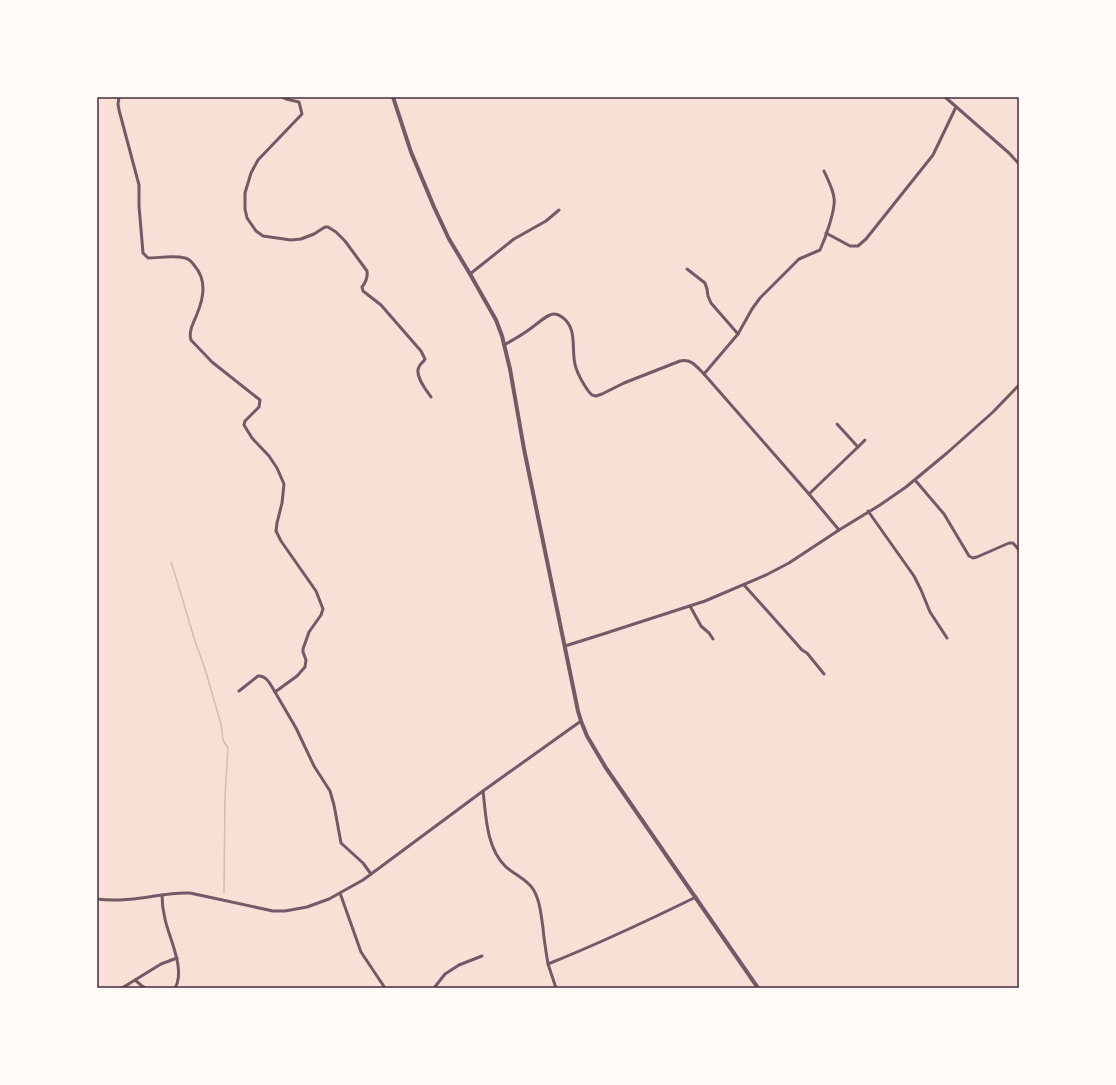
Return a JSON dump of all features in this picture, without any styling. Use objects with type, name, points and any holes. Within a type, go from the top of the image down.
[{"type":"street","points":[[119,97],[119,110],[139,185],[139,206],[143,253],[148,258],[186,258],[192,262],[200,273],[203,286],[203,296],[189,336],[212,362],[260,400],[260,407],[245,421],[244,427],[269,456],[281,476],[284,484],[284,494],[276,531],[281,541],[316,591],[321,602],[323,611],[309,632],[302,650],[306,660],[305,667],[297,676],[275,692]]},
{"type":"street","points":[[282,97],[298,102],[302,114],[258,160],[251,173],[245,193],[245,209],[248,218],[256,231],[263,236],[291,240],[301,239],[314,234],[325,227],[336,232],[368,271],[366,282],[362,287],[364,292],[381,305],[421,351],[425,359],[418,367],[417,372],[420,380],[431,397]]},
{"type":"street","points":[[393,97],[411,152],[428,194],[449,239],[496,320],[504,345],[565,646],[581,721],[587,736],[606,768],[696,896],[758,988]]},
{"type":"street","points":[[945,97],[1009,153],[1019,164]]},
{"type":"street","points":[[826,233],[850,246],[858,246],[933,155],[956,106]]},
{"type":"street","points":[[704,374],[738,334],[760,298],[799,259],[820,250],[833,212],[834,200],[834,195],[824,171]]},
{"type":"street","points":[[470,274],[514,239],[546,221],[559,210]]},
{"type":"street","points":[[687,269],[705,283],[711,303],[738,334]]},
{"type":"street","points":[[504,345],[525,333],[546,317],[552,314],[558,314],[563,317],[572,332],[575,367],[589,392],[596,396],[624,383],[684,360],[690,361],[704,374],[809,494],[838,530]]},
{"type":"street","points":[[565,646],[705,601],[766,576],[789,563],[838,530],[880,505],[915,480],[993,412],[1019,385]]},
{"type":"street","points":[[837,424],[858,447]]},
{"type":"street","points":[[809,494],[865,440]]},
{"type":"street","points":[[915,480],[944,514],[969,556],[977,557],[1009,543],[1018,542]]},
{"type":"street","points":[[868,511],[917,580],[930,612],[947,638]]},
{"type":"street","points":[[1013,543],[1019,550]]},
{"type":"street","points":[[744,585],[802,650],[807,653],[824,674]]},
{"type":"street","points":[[690,606],[701,626],[713,639]]},
{"type":"street","points":[[239,691],[258,676],[265,677],[296,728],[314,766],[330,791],[341,843],[363,863],[371,874]]},
{"type":"street","points":[[97,899],[125,899],[176,893],[190,893],[273,911],[289,910],[316,904],[363,880],[581,721]]},
{"type":"street","points":[[483,791],[490,838],[494,850],[501,862],[526,882],[537,896],[548,964],[556,988]]},
{"type":"street","points":[[340,893],[361,952],[385,988]]},
{"type":"street","points":[[162,895],[165,920],[177,958],[178,981],[174,988]]},
{"type":"street","points":[[548,964],[637,926],[696,896]]},
{"type":"street","points":[[434,988],[446,974],[459,965],[482,956]]},
{"type":"street","points":[[122,988],[161,964],[177,958]]},
{"type":"street","points":[[135,980],[146,988]]},
{"type":"waterway","points":[[171,562],[205,669],[221,724],[223,740],[228,748],[225,796],[224,893]]}]
